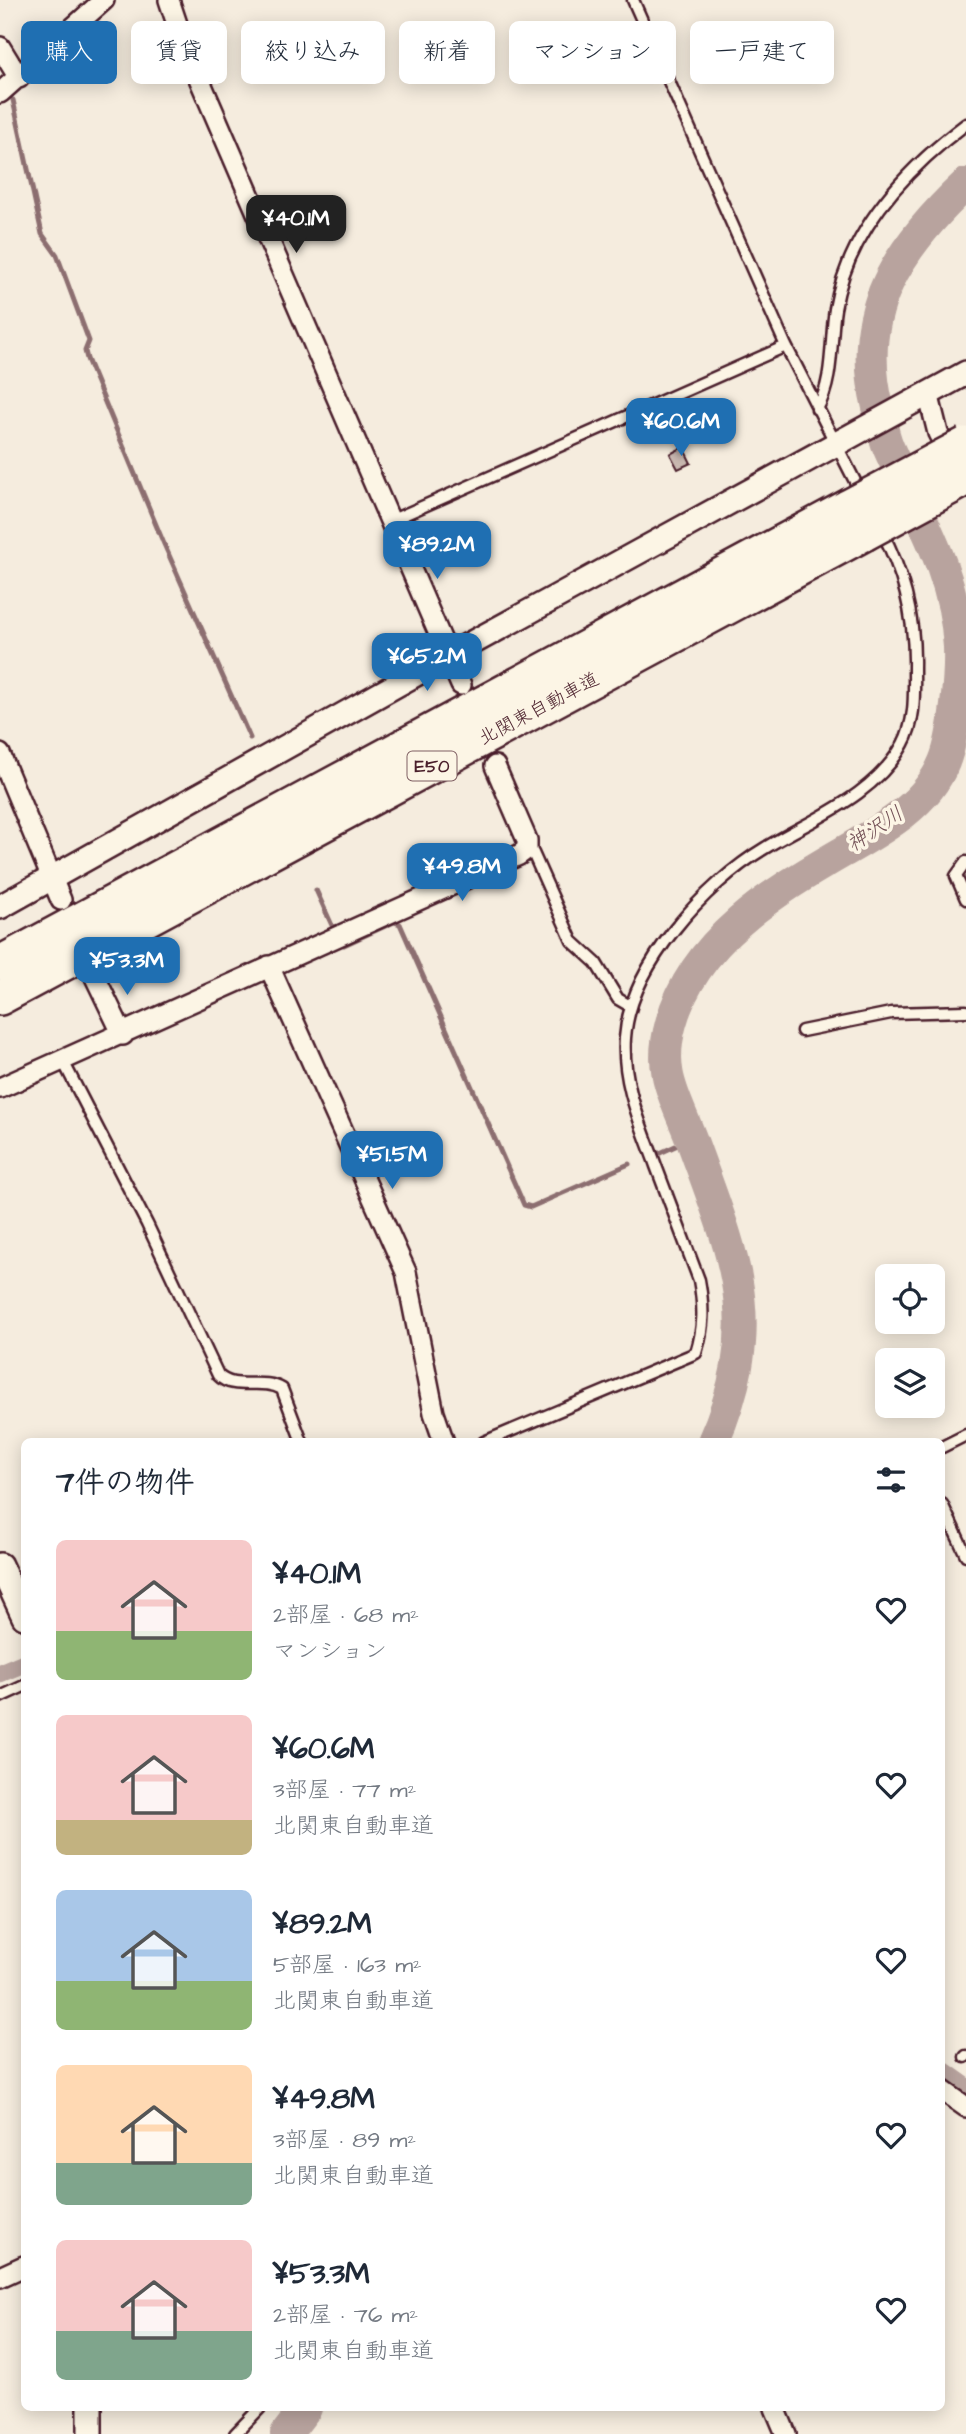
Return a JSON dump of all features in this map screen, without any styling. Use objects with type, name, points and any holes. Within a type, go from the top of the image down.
[{"type":"highway","name":"北関東自動車道","points":[[0,998],[857,520],[966,444]]},
{"type":"highway","name":"北関東自動車道","points":[[0,963],[857,520],[966,479]]},
{"type":"street","points":[[0,93],[104,0]]},
{"type":"street","points":[[169,0],[182,39],[461,685]]},
{"type":"street","points":[[0,47],[19,78]]},
{"type":"street","points":[[0,907],[57,889],[448,656],[966,373]]},
{"type":"street","points":[[928,393],[938,433],[966,489]]},
{"type":"street","points":[[0,754],[57,889]]},
{"type":"street","points":[[0,1088],[519,855],[527,849],[527,840],[495,766]]},
{"type":"street","points":[[269,966],[406,1272],[434,1413],[443,1438]]},
{"type":"street","points":[[96,977],[123,1034]]},
{"type":"street","points":[[0,1565],[21,1610]]},
{"type":"street","points":[[945,2092],[966,2107]]},
{"type":"street","points":[[0,2277],[21,2267]]},
{"type":"street","points":[[90,2411],[90,2434]]},
{"type":"street","points":[[776,2411],[786,2434]]},
{"type":"lane","points":[[494,1438],[696,1353],[704,1327],[699,1280],[627,1082],[625,1037],[630,1006],[660,952],[697,903],[737,866],[865,787],[893,761],[910,728],[916,645],[909,603],[889,544],[842,440],[817,409],[786,346],[634,0]]},
{"type":"lane","points":[[817,409],[826,392],[840,285],[865,230],[886,200],[922,161],[966,124]]},
{"type":"lane","points":[[389,522],[786,346]]},
{"type":"lane","points":[[527,849],[533,853],[572,941],[596,963],[618,999],[630,1006]]},
{"type":"lane","points":[[966,862],[956,876],[966,899]]},
{"type":"lane","points":[[802,1031],[891,1013],[966,1011]]},
{"type":"lane","points":[[64,1061],[147,1224],[218,1375],[229,1383],[262,1382],[282,1389],[300,1438]]},
{"type":"lane","points":[[945,1446],[966,1435]]},
{"type":"lane","points":[[945,1510],[966,1555]]},
{"type":"lane","points":[[0,1697],[21,1687]]},
{"type":"lane","points":[[235,2434],[257,2411]]},
{"type":"building","points":[[683,447],[691,463],[678,469],[670,454]]},
{"type":"waterway","points":[[13,100],[42,234],[57,255],[89,341],[85,351],[87,359],[164,544],[250,738]]},
{"type":"waterway","name":"神沢川","points":[[714,1438],[729,1399],[738,1360],[741,1324],[738,1290],[720,1220],[670,1084],[667,1041],[682,993],[717,943],[764,902],[872,835],[915,804],[944,762],[951,737],[958,689],[959,647],[956,620],[943,569],[885,439],[872,372],[872,341],[878,311],[888,283],[902,257],[942,208],[966,184]]},
{"type":"waterway","points":[[316,890],[335,932]]},
{"type":"waterway","points":[[339,941],[344,945],[394,922],[400,924],[524,1205],[531,1207],[629,1164]]},
{"type":"waterway","points":[[660,1153],[691,1139]]},
{"type":"waterway","points":[[0,1673],[21,1664]]},
{"type":"waterway","points":[[945,2072],[966,2087]]},
{"type":"waterway","name":"神沢川","points":[[286,2434],[304,2411]]}]
